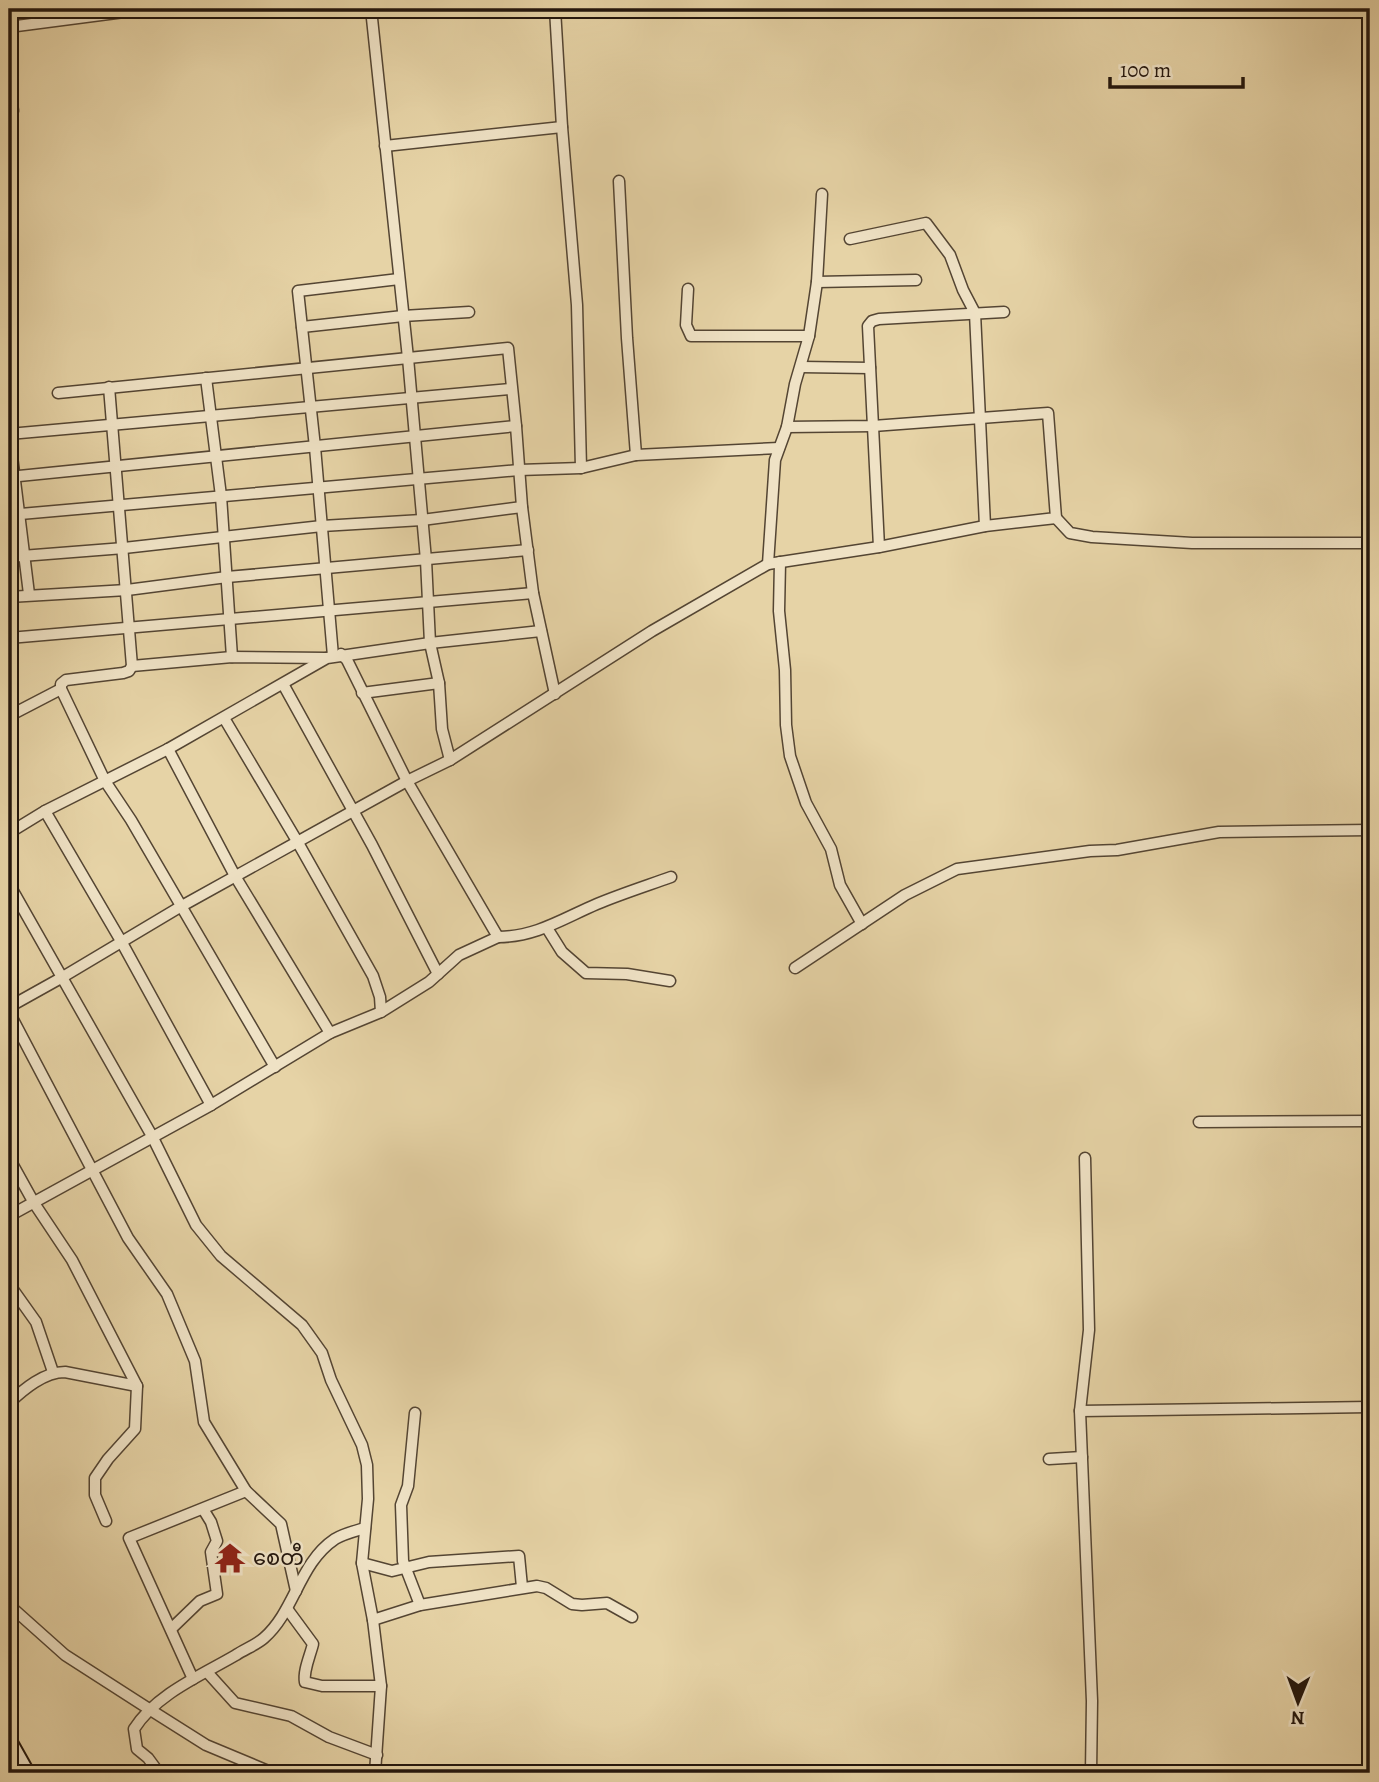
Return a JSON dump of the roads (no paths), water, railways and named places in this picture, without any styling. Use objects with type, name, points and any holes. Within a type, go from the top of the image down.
[{"type":"main road","points":[[9,1741],[25,1773]]},
{"type":"street","points":[[9,27],[147,9]]},
{"type":"street","points":[[371,9],[408,358],[426,560],[430,643],[439,683],[442,729],[450,760]]},
{"type":"street","points":[[555,9],[577,305],[581,468]]},
{"type":"street","points":[[9,84],[13,111],[9,112]]},
{"type":"street","points":[[385,146],[562,127]]},
{"type":"street","points":[[619,181],[636,455]]},
{"type":"street","points":[[768,564],[775,460],[787,428],[809,336],[817,282],[822,194]]},
{"type":"street","points":[[850,239],[926,223],[950,255],[975,313],[985,526]]},
{"type":"street","points":[[334,656],[316,447],[298,291],[399,279]]},
{"type":"street","points":[[817,282],[916,280]]},
{"type":"street","points":[[688,289],[687,325],[691,336],[809,336]]},
{"type":"street","points":[[302,327],[470,312]]},
{"type":"street","points":[[879,547],[868,326],[879,319],[1004,312]]},
{"type":"street","points":[[58,393],[508,348],[522,507],[533,593],[555,694]]},
{"type":"street","points":[[801,367],[870,368]]},
{"type":"street","points":[[206,378],[221,496],[232,657]]},
{"type":"street","points":[[109,387],[132,666]]},
{"type":"street","points":[[29,594],[14,514],[9,434],[511,389]]},
{"type":"street","points":[[787,428],[873,426],[1048,413],[1056,518],[1070,533],[1092,537],[1192,543],[1370,543]]},
{"type":"street","points":[[12,477],[516,426]]},
{"type":"street","points":[[14,514],[519,470],[581,468],[636,455],[779,448]]},
{"type":"street","points":[[9,557],[124,548],[323,526],[422,520],[522,507]]},
{"type":"street","points":[[296,1591],[281,1524],[246,1491],[204,1422],[195,1361],[167,1294],[128,1238],[9,1010],[180,907],[407,781],[450,760],[652,631],[768,564],[879,547],[985,526],[1056,518]]},
{"type":"street","points":[[9,597],[127,590],[227,577],[528,550]]},
{"type":"street","points":[[780,562],[779,611],[790,756],[806,803],[831,849],[840,884],[862,924]]},
{"type":"street","points":[[9,638],[533,593]]},
{"type":"street","points":[[275,1067],[131,820],[105,781],[61,684],[66,680],[123,673],[132,666],[232,657],[334,656],[541,631]]},
{"type":"street","points":[[9,833],[45,811],[168,749],[334,656],[347,660],[407,781],[498,937]]},
{"type":"street","points":[[362,693],[439,683]]},
{"type":"street","points":[[283,684],[372,845],[438,974]]},
{"type":"street","points":[[9,716],[61,689]]},
{"type":"street","points":[[224,718],[373,976],[380,997],[381,1012]]},
{"type":"street","points":[[168,749],[235,876],[330,1033]]},
{"type":"street","points":[[45,811],[121,941],[211,1105]]},
{"type":"street","points":[[795,968],[905,895],[957,870],[1090,851],[1117,850],[1219,832],[1370,830]]},
{"type":"street","points":[[9,1216],[211,1105],[330,1033],[381,1012],[438,974],[459,955],[498,937],[517,937],[547,928],[598,904],[671,877]]},
{"type":"street","points":[[9,884],[152,1136],[196,1225],[221,1256],[302,1325],[322,1353],[331,1380],[362,1445],[368,1465],[362,1563],[373,1620],[381,1686],[375,1773]]},
{"type":"street","points":[[547,928],[562,952],[586,973],[627,974],[670,981]]},
{"type":"street","points":[[1199,1122],[1370,1121]]},
{"type":"street","points":[[9,1157],[34,1203],[72,1260],[137,1386],[135,1429],[95,1478],[95,1495],[106,1521]]},
{"type":"street","points":[[1085,1158],[1089,1330],[1080,1411],[1092,1702],[1091,1773]]},
{"type":"street","points":[[9,1284],[36,1322],[53,1372]]},
{"type":"street","points":[[9,1403],[22,1391],[53,1372],[137,1386]]},
{"type":"street","points":[[1080,1411],[1370,1407]]},
{"type":"street","points":[[415,1413],[408,1486],[401,1505],[405,1568],[421,1605]]},
{"type":"street","points":[[1049,1459],[1082,1457]]},
{"type":"street","points":[[193,1679],[129,1538],[246,1491]]},
{"type":"street","points":[[171,1629],[200,1601],[217,1594],[211,1552],[217,1541],[211,1522],[203,1509]]},
{"type":"street","points":[[159,1773],[138,1749],[135,1738],[134,1729],[149,1709],[193,1679],[263,1639],[288,1610],[300,1580],[325,1548],[336,1538],[365,1528]]},
{"type":"street","points":[[362,1563],[392,1572],[429,1562],[519,1556],[522,1587]]},
{"type":"street","points":[[373,1620],[421,1605],[522,1587],[546,1588],[572,1604],[607,1603],[632,1617]]},
{"type":"street","points":[[9,1605],[65,1656],[206,1745],[273,1773]]},
{"type":"street","points":[[288,1610],[313,1644],[309,1665],[304,1674],[305,1682],[322,1686],[381,1686]]},
{"type":"street","points":[[206,1672],[235,1703],[291,1716],[329,1737],[377,1755]]},
{"type":"place","name":"စေတီ","points":[[230,1558]]}]
